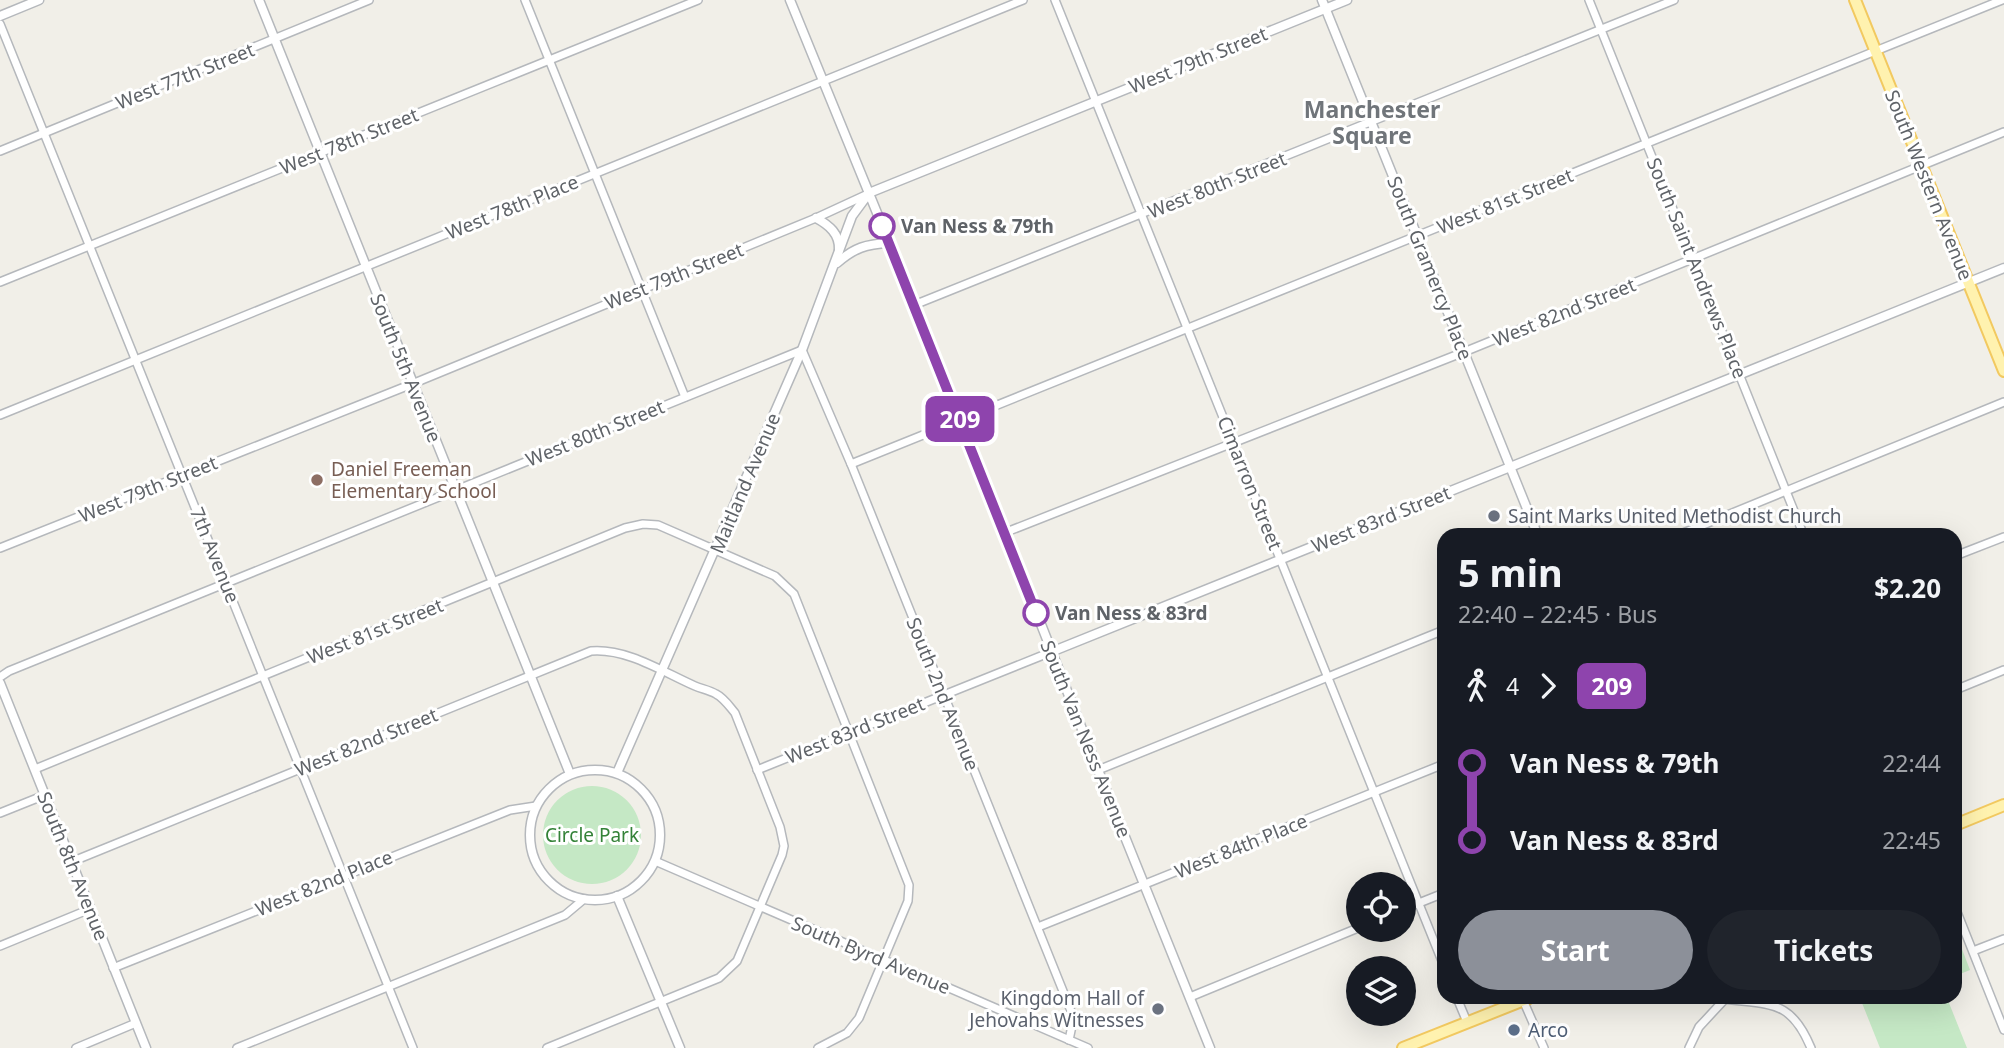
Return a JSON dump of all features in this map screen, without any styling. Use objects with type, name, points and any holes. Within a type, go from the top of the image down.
[{"type":"main road","name":"South Western Avenue","points":[[1855,0],[2004,371]]},
{"type":"main road","points":[[1962,822],[2004,805]]},
{"type":"main road","points":[[1408,1047],[1513,1004]]},
{"type":"street","points":[[0,16],[39,0]]},
{"type":"street","name":"South 5th Avenue","points":[[259,0],[570,774]]},
{"type":"street","name":"West 77th Street","points":[[0,151],[369,0]]},
{"type":"street","points":[[525,0],[685,397]]},
{"type":"street","name":"West 78th Street","points":[[0,282],[698,0]]},
{"type":"street","name":"South Van Ness Avenue","points":[[790,0],[1210,1048]]},
{"type":"street","name":"West 78th Place","points":[[0,415],[1023,0]]},
{"type":"street","name":"Cimarron Street","points":[[1055,0],[1437,949]]},
{"type":"street","name":"West 79th Street","points":[[0,548],[641,290],[1324,4],[1347,0]]},
{"type":"street","name":"South Saint Andrews Place","points":[[1589,0],[1801,528]]},
{"type":"street","name":"West 80th Street","points":[[914,305],[1674,0]]},
{"type":"street","name":"West 81st Street","points":[[851,464],[2002,0]]},
{"type":"street","name":"South Gramercy Place","points":[[1324,4],[1535,528]]},
{"type":"street","name":"7th Avenue","points":[[0,24],[413,1048]]},
{"type":"street","name":"West 82nd Street","points":[[1004,533],[1464,352],[2004,132]]},
{"type":"street","name":"Maitland Avenue","points":[[617,773],[803,350],[852,216],[869,193]]},
{"type":"street","points":[[816,218],[835,233],[839,243],[839,256]]},
{"type":"street","points":[[835,265],[860,247],[889,243]]},
{"type":"street","name":"West 83rd Street","points":[[757,770],[2004,268]]},
{"type":"street","name":"West 80th Street","points":[[0,677],[226,582],[803,350]]},
{"type":"street","name":"South 2nd Avenue","points":[[803,350],[1071,1011],[1073,1021],[1069,1040]]},
{"type":"street","points":[[1696,528],[2004,402]]},
{"type":"street","name":"West 81st Street","points":[[35,769],[625,528],[643,524],[659,525],[775,576],[794,594],[909,885],[908,901],[885,960]]},
{"type":"street","points":[[1962,553],[2004,537]]},
{"type":"street","points":[[1097,770],[1437,632]]},
{"type":"street","name":"West 82nd Street","points":[[71,862],[591,651],[604,650],[663,671],[716,694],[727,702],[735,713],[780,827],[784,846],[737,961],[728,972],[662,1002],[547,1048]]},
{"type":"street","points":[[1962,687],[2004,670]]},
{"type":"street","name":"South 8th Avenue","points":[[0,683],[146,1048]]},
{"type":"street","name":"West 84th Place","points":[[1038,927],[1437,767]]},
{"type":"street","points":[[593,769],[617,773],[640,787],[655,809],[661,835],[655,861],[634,887],[602,900],[584,899],[556,888],[537,865],[529,836],[536,806],[544,793],[570,774],[593,769]]},
{"type":"street","points":[[0,813],[45,795]]},
{"type":"street","name":"West 82nd Place","points":[[113,968],[510,810],[536,806]]},
{"type":"street","name":"South Byrd Avenue","points":[[655,861],[1086,1048]]},
{"type":"street","points":[[617,896],[680,1048]]},
{"type":"street","points":[[1418,903],[1437,896]]},
{"type":"street","points":[[237,1048],[565,915],[584,899]]},
{"type":"street","points":[[0,946],[90,909]]},
{"type":"street","points":[[1962,924],[2004,1030]]},
{"type":"street","points":[[1190,997],[1346,933]]},
{"type":"street","points":[[1973,951],[2004,939]]},
{"type":"street","points":[[818,1048],[847,1033],[859,1018],[885,960]]},
{"type":"street","points":[[1460,1004],[1467,1022]]},
{"type":"street","points":[[1528,1004],[1544,1048]]},
{"type":"street","points":[[1689,1048],[1699,1027],[1719,1004]]},
{"type":"street","points":[[1769,1004],[1790,1013],[1802,1027],[1811,1048]]},
{"type":"street","points":[[76,1048],[136,1024]]},
{"type":"green space","name":"Circle Park","points":[[582,786],[602,786],[627,800],[638,816],[641,835],[638,854],[627,870],[602,884],[582,884],[565,876],[551,862],[543,845],[543,825],[551,808],[565,794]]},
{"type":"green space","points":[[1962,949],[1970,970],[1962,973]]},
{"type":"green space","points":[[1862,1004],[1949,1004],[1967,1048],[1880,1048]]},
{"type":"bus line","name":"209","points":[[882,226],[1036,613]]},
{"type":"place","name":"Van Ness & 79th","points":[[882,226]]},
{"type":"place","name":"Daniel Freeman Elementary School","points":[[317,480]]},
{"type":"place","name":"Saint Marks United Methodist Church","points":[[1494,516]]},
{"type":"place","name":"Van Ness & 83rd","points":[[1036,613]]},
{"type":"place","name":"Kingdom Hall of Jehovahs Witnesses","points":[[1158,1009]]},
{"type":"place","name":"Arco","points":[[1514,1030]]},
{"type":"district","name":"Manchester Square","points":[[1372,122]]}]
